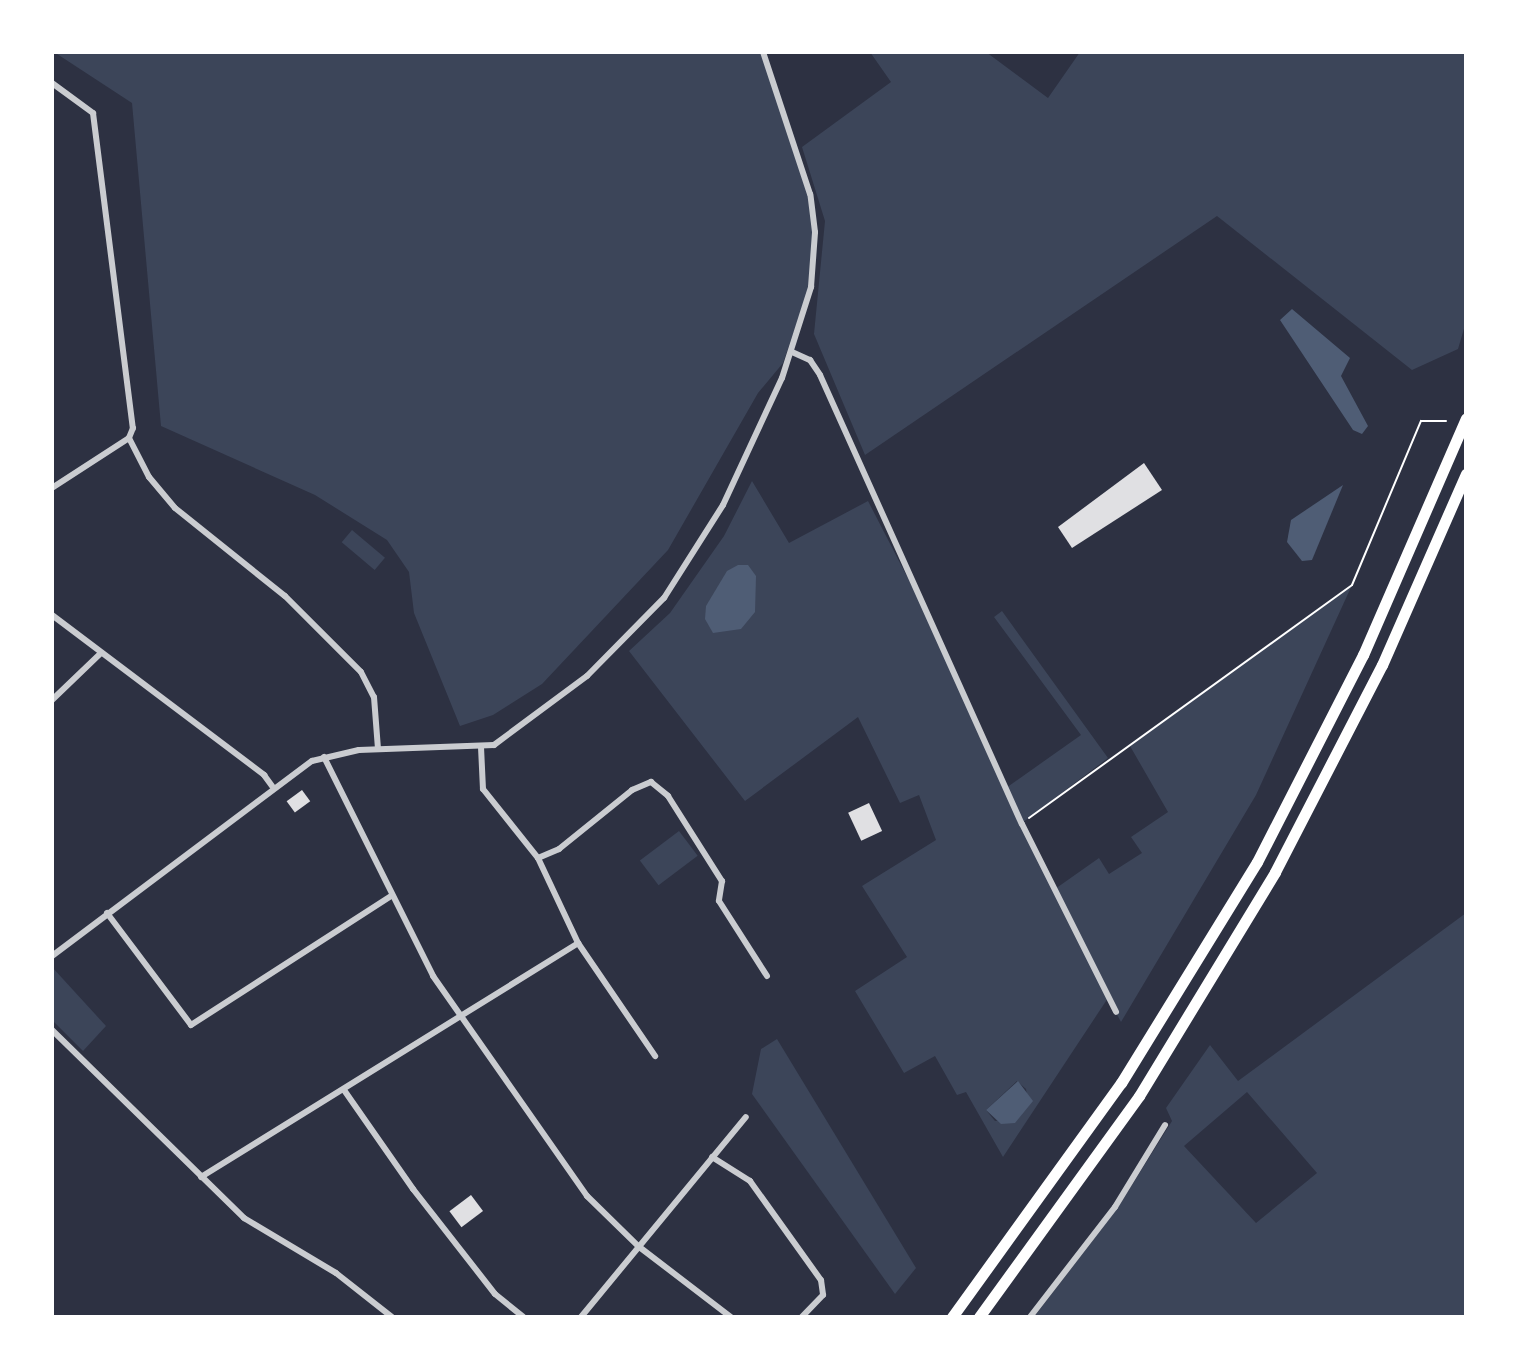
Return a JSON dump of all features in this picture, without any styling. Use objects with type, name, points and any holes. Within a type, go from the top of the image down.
[{"type":"highway","points":[[952,1317],[1121,1083],[1257,862],[1363,655],[1466,418]]},
{"type":"highway","points":[[979,1317],[1139,1096],[1268,886],[1382,665],[1466,474]]},
{"type":"street","points":[[52,956],[272,786],[324,757],[378,749],[481,747],[526,725],[587,676],[664,598],[723,505],[792,352],[811,287],[815,232],[810,194],[763,52]]},
{"type":"street","points":[[52,83],[93,113],[133,428],[129,438],[52,488]]},
{"type":"street","points":[[792,352],[810,360],[820,375],[1022,824],[1116,1012]]},
{"type":"street","points":[[129,438],[149,477],[175,508],[285,596],[361,672],[374,697],[378,749]]},
{"type":"street","points":[[52,615],[264,775],[272,786]]},
{"type":"street","points":[[52,700],[101,653]]},
{"type":"street","points":[[481,747],[483,789],[538,858],[578,943],[655,1056]]},
{"type":"street","points":[[324,757],[391,896],[459,1019],[587,1196],[638,1246],[731,1317]]},
{"type":"street","points":[[538,858],[559,849],[632,790],[651,782],[668,796],[722,881],[719,901],[767,976]]},
{"type":"street","points":[[107,913],[191,1025],[391,896]]},
{"type":"street","points":[[201,1177],[578,943]]},
{"type":"street","points":[[52,1030],[244,1218],[336,1273],[392,1317]]},
{"type":"street","points":[[344,1090],[422,1201],[495,1294],[523,1317]]},
{"type":"street","points":[[581,1317],[746,1117]]},
{"type":"street","points":[[1030,1317],[1115,1207],[1165,1125]]},
{"type":"street","points":[[712,1157],[735,1167],[750,1181],[821,1280],[823,1295],[802,1317]]},
{"type":"path","points":[[1022,824],[1352,585],[1421,421],[1446,421]]},
{"type":"shaded area","points":[[54,52],[763,52],[810,194],[815,232],[814,273],[783,363],[758,393],[668,550],[542,684],[493,715],[460,726],[414,613],[409,572],[387,540],[315,495],[161,426],[132,103]]},
{"type":"shaded area","points":[[870,52],[986,52],[1048,98],[1080,52],[1466,52],[1466,322],[1458,349],[1412,370],[1217,216],[865,455],[814,334],[825,221],[802,147],[891,82]]},
{"type":"shaded area","points":[[1292,309],[1350,358],[1341,376],[1368,426],[1362,434],[1353,430],[1280,320]]},
{"type":"shaded area","points":[[752,481],[789,543],[868,501],[946,652],[1006,788],[1081,735],[994,617],[1002,611],[1108,758],[1022,823],[1055,889],[1099,858],[1109,874],[1142,853],[1131,837],[1168,812],[1130,746],[1352,585],[1256,795],[1121,1022],[1108,998],[1003,1157],[966,1092],[957,1095],[935,1056],[904,1073],[855,991],[907,957],[862,886],[936,840],[919,795],[900,803],[858,717],[745,801],[629,651],[670,613],[724,536]],"holes":[[[1017,1081],[1026,1089],[1028,1103],[1018,1118],[995,1121],[986,1110]]]},
{"type":"shaded area","points":[[1343,485],[1312,560],[1302,561],[1287,542],[1291,520]]},
{"type":"shaded area","points":[[352,530],[385,558],[375,570],[342,542]]},
{"type":"shaded area","points":[[738,565],[748,565],[756,576],[755,612],[741,629],[713,633],[705,619],[706,606],[727,571]]},
{"type":"shaded area","points":[[679,831],[698,856],[659,885],[640,860]]},
{"type":"shaded area","points":[[1466,913],[1466,1317],[1034,1317],[1117,1209],[1172,1121],[1166,1108],[1210,1045],[1238,1081]],"holes":[[[1247,1092],[1317,1173],[1256,1223],[1184,1146]]]},
{"type":"shaded area","points":[[52,967],[106,1026],[83,1051],[52,1020]]},
{"type":"shaded area","points":[[777,1039],[916,1268],[895,1294],[752,1094],[761,1049]]},
{"type":"shaded area","points":[[1018,1081],[1033,1101],[1015,1123],[1001,1124],[986,1110]]},
{"type":"building","points":[[1144,463],[1162,490],[1072,548],[1058,527]]},
{"type":"building","points":[[302,790],[310,801],[295,812],[287,801]]},
{"type":"building","points":[[869,803],[882,831],[861,841],[848,813]]},
{"type":"building","points":[[471,1195],[483,1211],[461,1227],[449,1211]]}]
